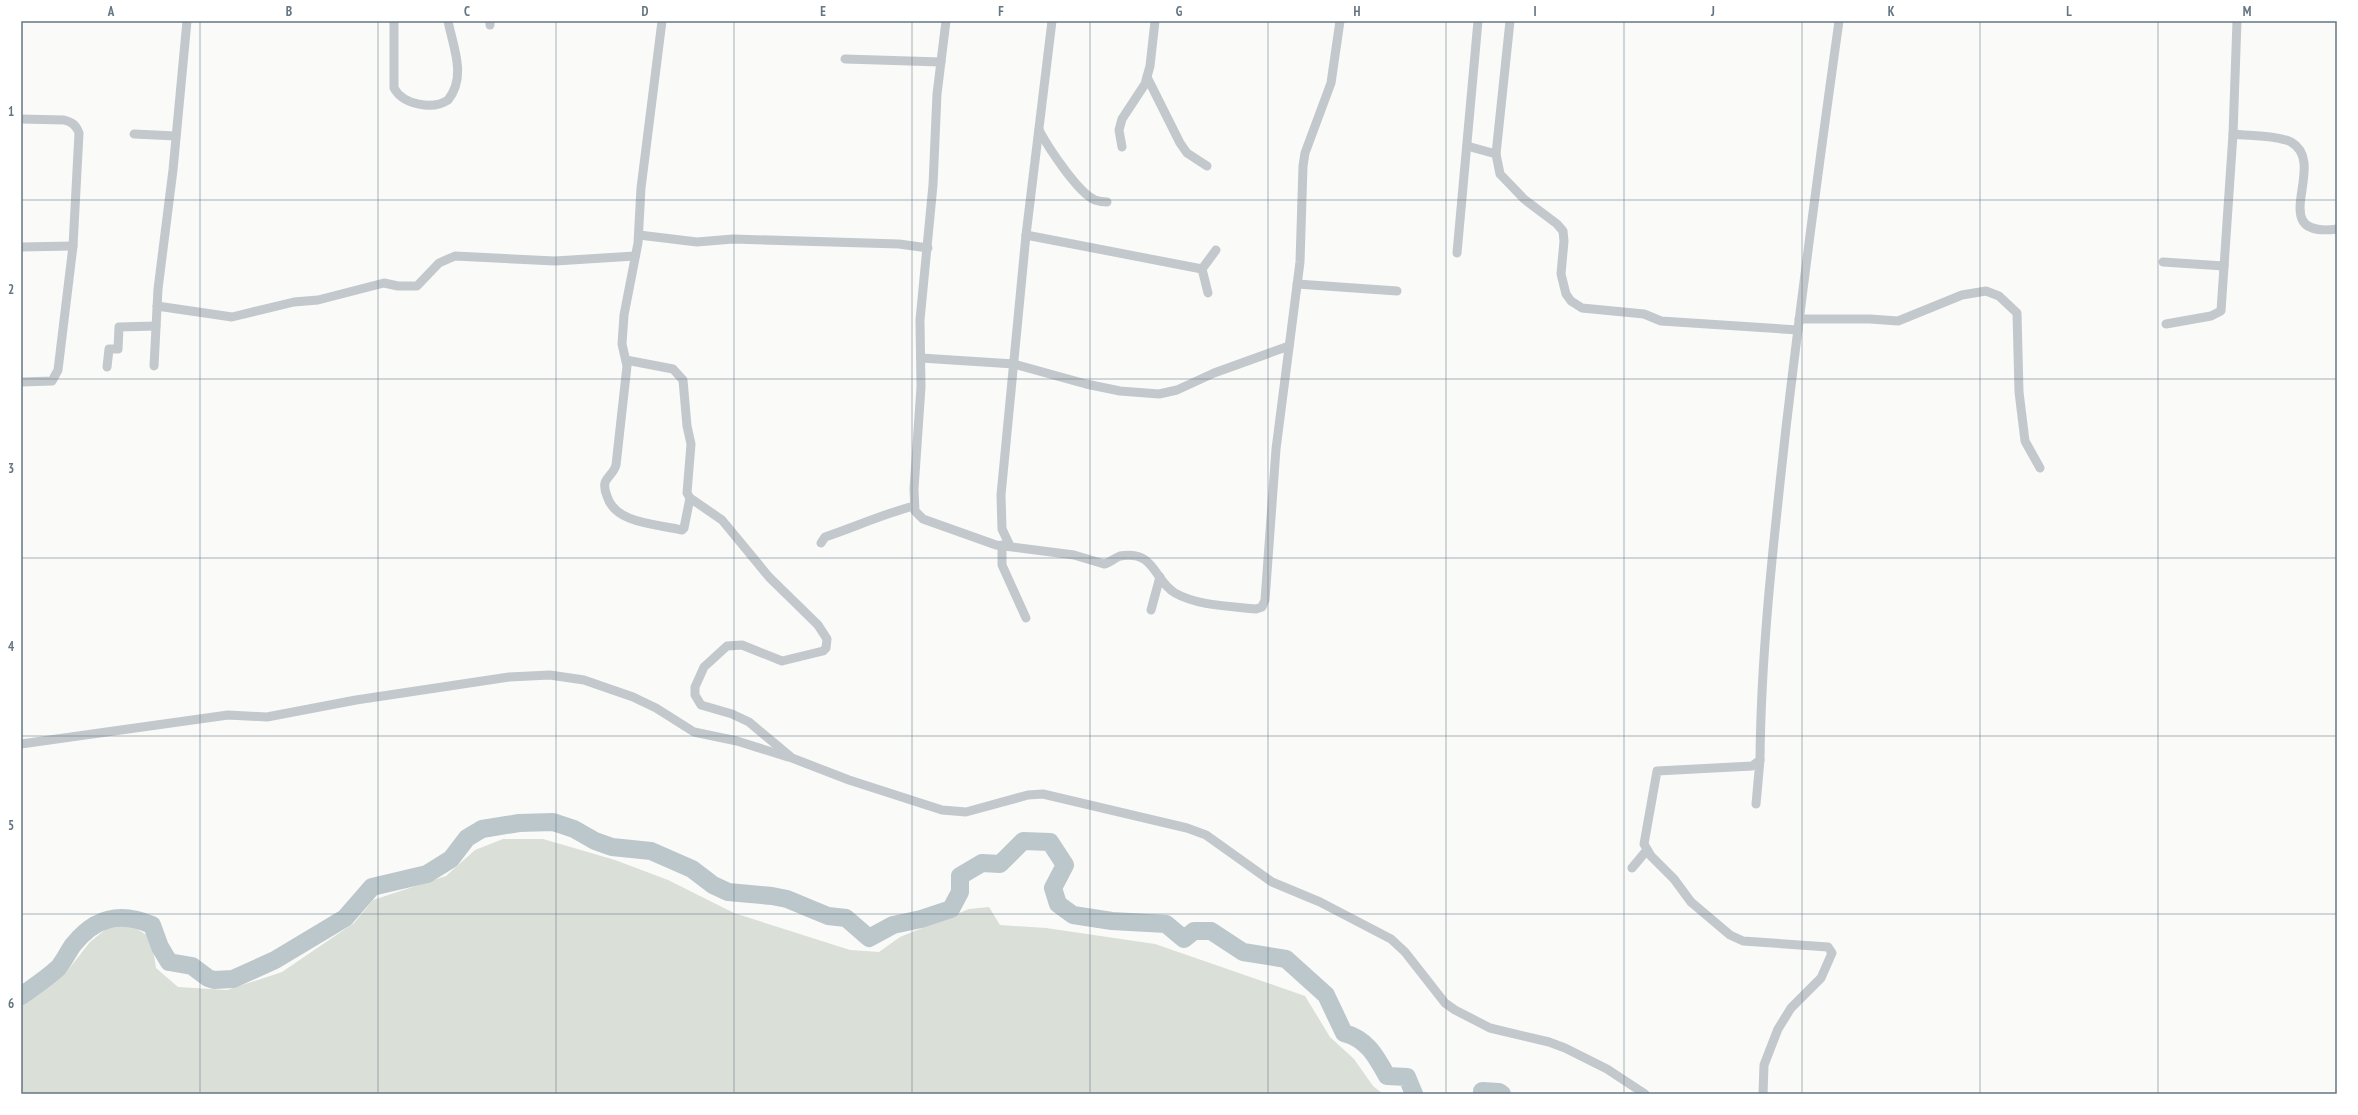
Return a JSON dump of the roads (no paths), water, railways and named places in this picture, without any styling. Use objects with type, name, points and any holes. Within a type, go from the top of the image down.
[{"type":"street","points":[[154,366],[157,306],[176,136],[186,21]]},
{"type":"street","points":[[394,21],[394,88],[399,94],[409,100],[431,106],[448,100],[458,81],[456,51],[448,21]]},
{"type":"street","points":[[662,21],[641,188],[639,235],[624,315],[622,344],[626,360],[616,465],[613,474],[605,482],[604,489],[610,506],[624,517],[682,530],[684,528],[690,498]]},
{"type":"street","points":[[946,21],[941,62],[928,248],[920,320],[921,358],[914,506],[917,515],[923,519],[1006,546],[1074,555],[1104,564],[1119,556],[1140,558],[1151,562],[1166,587],[1192,600],[1256,609],[1262,607],[1265,600],[1276,449],[1300,262],[1303,166],[1305,153],[1330,83],[1340,21]]},
{"type":"street","points":[[1026,618],[1002,565],[1006,546],[1001,520],[1026,235],[1052,21]]},
{"type":"street","points":[[1122,147],[1120,130],[1122,119],[1145,84],[1156,21]]},
{"type":"street","points":[[1457,253],[1478,21]]},
{"type":"street","points":[[1510,21],[1496,154],[1500,174],[1524,199],[1563,231],[1562,282],[1566,294],[1576,305],[1592,309],[1644,314],[1660,322],[1798,330]]},
{"type":"street","points":[[1756,804],[1760,760],[1765,639],[1777,511],[1799,319],[1839,21]]},
{"type":"street","points":[[2166,324],[2211,316],[2221,311],[2233,134],[2237,21]]},
{"type":"street","points":[[845,59],[941,62]]},
{"type":"street","points":[[1147,77],[1180,143],[1187,153],[1207,166]]},
{"type":"street","points":[[21,119],[64,120],[71,122],[76,127],[79,134],[73,246],[58,370],[52,381],[21,382]]},
{"type":"street","points":[[1038,130],[1051,153],[1084,192],[1094,200],[1107,202]]},
{"type":"street","points":[[134,134],[176,136]]},
{"type":"street","points":[[2233,134],[2282,139],[2297,147],[2306,163],[2300,214],[2308,226],[2315,230],[2337,229]]},
{"type":"street","points":[[1467,146],[1496,154]]},
{"type":"street","points":[[639,235],[697,242],[733,238],[892,244],[928,248]]},
{"type":"street","points":[[1026,235],[1202,269]]},
{"type":"street","points":[[21,247],[73,246]]},
{"type":"street","points":[[1202,269],[1216,250]]},
{"type":"street","points":[[157,306],[232,317],[294,302],[318,300],[384,283],[398,286],[417,286],[439,263],[455,256],[531,261],[580,261],[635,256]]},
{"type":"street","points":[[2162,262],[2224,266]]},
{"type":"street","points":[[1202,269],[1208,293]]},
{"type":"street","points":[[1297,284],[1397,291]]},
{"type":"street","points":[[1799,319],[1870,319],[1898,322],[1962,295],[1986,291],[1999,296],[2017,313],[2019,392],[2025,441],[2040,468]]},
{"type":"street","points":[[107,367],[109,349],[118,349],[119,327],[156,326]]},
{"type":"street","points":[[921,358],[1014,364],[1086,384],[1120,391],[1160,394],[1178,390],[1214,373],[1289,346]]},
{"type":"street","points":[[626,360],[674,368],[683,380],[687,426],[691,444],[687,493],[690,498],[722,520],[769,577],[818,625],[827,639],[826,648],[823,651],[782,661],[742,645],[727,646],[709,661],[700,674],[695,687],[695,695],[701,705],[732,714],[744,720],[761,730],[792,758]]},
{"type":"street","points":[[821,543],[825,537],[869,522],[882,514],[914,506]]},
{"type":"street","points":[[1151,610],[1160,576]]},
{"type":"street","points":[[21,744],[228,715],[267,717],[356,700],[509,677],[550,675],[584,680],[633,697],[656,708],[694,732],[737,741],[792,758],[849,780],[952,812],[966,812],[1028,795],[1043,794],[1197,831],[1221,844],[1272,882],[1320,902],[1391,939],[1405,952],[1445,1003],[1455,1010],[1490,1028],[1549,1042],[1565,1048],[1607,1069],[1645,1094]]},
{"type":"street","points":[[1760,760],[1752,766],[1657,771],[1644,844],[1647,850],[1674,879],[1691,902],[1736,938],[1751,943],[1828,947],[1832,953],[1821,978],[1791,1008],[1778,1029],[1764,1065],[1763,1094]]},
{"type":"street","points":[[1632,868],[1647,850]]},
{"type":"waterway","points":[[21,996],[58,968],[73,945],[90,928],[109,919],[119,918],[129,918],[152,925],[160,947],[169,962],[192,966],[208,978],[214,980],[233,979],[275,960],[345,918],[372,887],[427,874],[451,859],[467,838],[482,829],[519,823],[553,822],[574,829],[595,841],[612,847],[651,851],[692,869],[713,885],[728,892],[772,896],[787,899],[828,916],[846,918],[869,938],[893,925],[921,919],[951,909],[960,892],[960,876],[982,863],[1000,864],[1023,841],[1050,842],[1065,865],[1053,888],[1058,904],[1073,915],[1112,921],[1166,924],[1184,939],[1194,931],[1211,931],[1243,952],[1286,959],[1326,995],[1344,1033],[1359,1039],[1365,1044],[1375,1055],[1387,1076],[1407,1077],[1414,1094]]},
{"type":"waterway","points":[[1482,1094],[1482,1091],[1499,1092],[1502,1094]]}]
